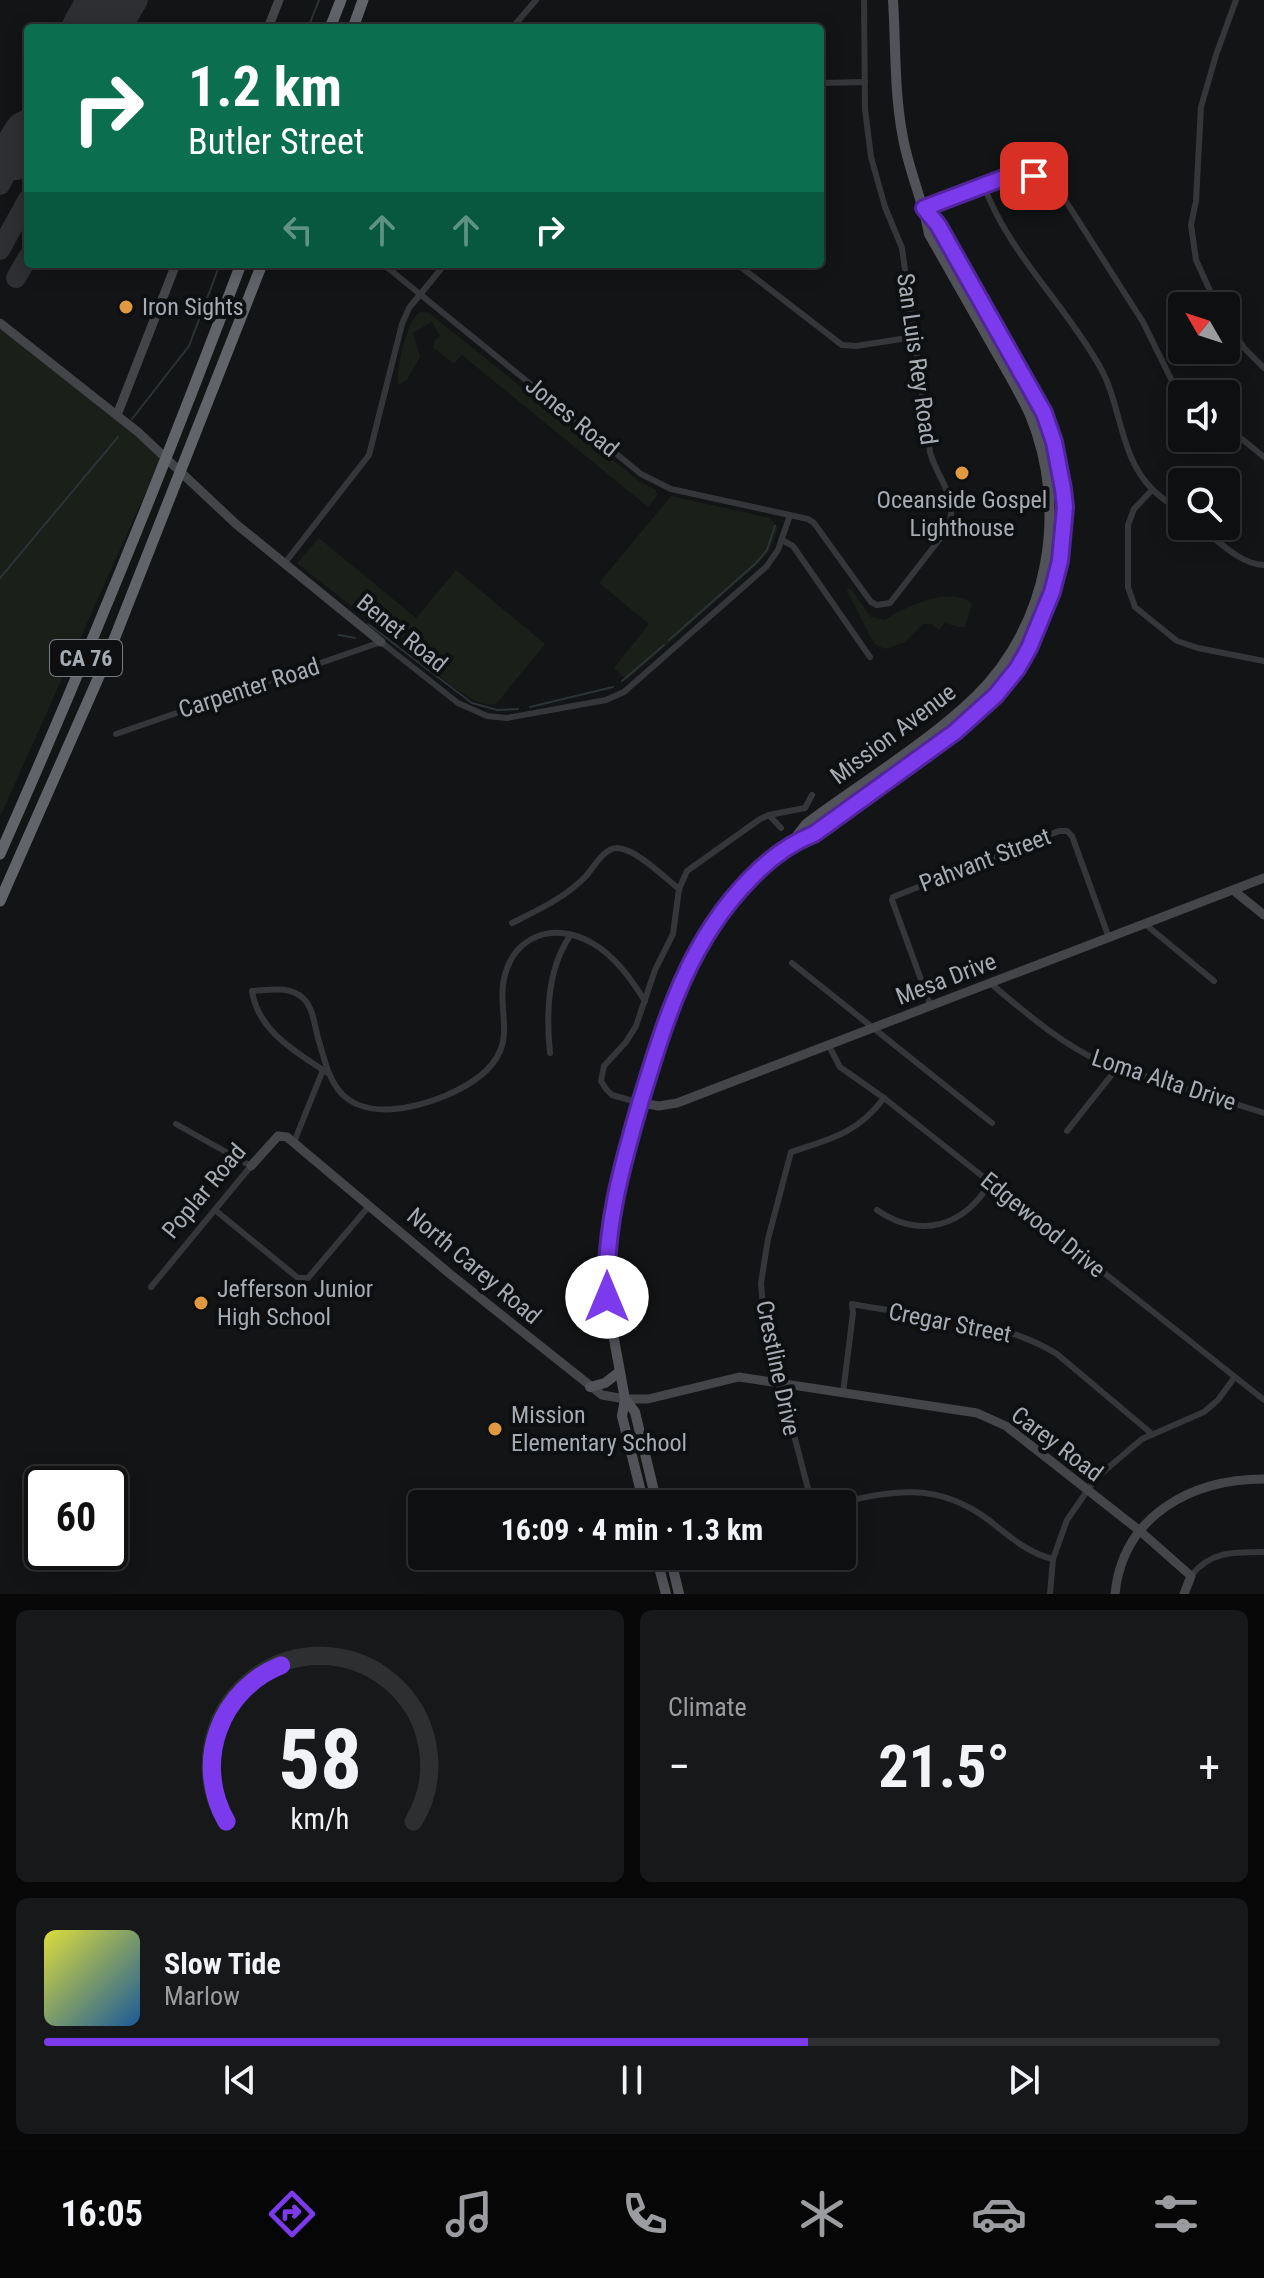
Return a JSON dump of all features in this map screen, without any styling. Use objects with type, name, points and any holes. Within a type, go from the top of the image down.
[{"type":"highway","points":[[332,24],[341,0]]},
{"type":"highway","points":[[354,24],[363,0]]},
{"type":"highway","name":"CA 76","points":[[0,854],[91,646],[167,460],[239,268]]},
{"type":"highway","name":"CA 76","points":[[0,901],[104,665],[260,268]]},
{"type":"main road","name":"Mission Avenue","points":[[654,1490],[635,1413],[625,1399],[618,1373],[609,1312],[607,1247],[615,1197],[671,1004],[698,946],[743,886],[792,842],[806,824],[952,718],[1000,670],[1026,626],[1046,563],[1050,510],[1040,444],[1018,391],[929,234],[924,208],[910,170],[900,119],[893,0]]},
{"type":"main road","points":[[590,1387],[605,1383],[618,1373]]},
{"type":"main road","name":"Mission Avenue","points":[[625,1399],[622,1416],[640,1490]]},
{"type":"main road","points":[[660,1570],[666,1594]]},
{"type":"main road","points":[[673,1570],[679,1594]]},
{"type":"street","points":[[270,24],[279,0]]},
{"type":"street","points":[[515,24],[536,0]]},
{"type":"street","name":"San Luis Rey Road","points":[[790,515],[814,523],[871,602],[877,605],[895,600],[952,519],[952,505],[930,452],[902,248],[885,207],[871,157],[865,109],[864,0]]},
{"type":"street","points":[[1211,292],[1196,260],[1191,225],[1196,201],[1201,107],[1236,0]]},
{"type":"street","points":[[824,83],[865,82]]},
{"type":"street","points":[[924,208],[1018,174],[1034,176],[1060,192],[1143,322],[1172,380]]},
{"type":"street","points":[[984,186],[1004,229],[1101,367],[1130,455],[1152,490],[1168,502]]},
{"type":"street","points":[[117,415],[174,268]]},
{"type":"street","name":"Jones Road","points":[[388,268],[641,474],[671,489],[790,515]]},
{"type":"street","points":[[284,564],[369,455],[395,345],[409,308],[442,268]]},
{"type":"street","points":[[742,268],[842,345],[856,346],[914,337]]},
{"type":"street","name":"Benet Road","points":[[0,323],[117,415],[284,564],[458,703],[487,716],[507,718],[606,700],[624,692],[766,567],[782,540],[790,515]]},
{"type":"street","points":[[1240,342],[1264,368]]},
{"type":"street","points":[[1240,437],[1264,457]]},
{"type":"street","points":[[1152,490],[1134,509],[1128,525],[1128,587],[1135,607],[1177,641],[1264,661]]},
{"type":"street","points":[[782,540],[793,546],[870,657]]},
{"type":"street","points":[[1217,540],[1250,562],[1264,565]]},
{"type":"street","name":"Carpenter Road","points":[[116,734],[381,642]]},
{"type":"street","points":[[640,1103],[612,1095],[601,1077],[604,1066],[636,1026],[655,970],[673,934],[679,889],[687,871],[706,855],[769,815],[805,808],[812,795]]},
{"type":"street","points":[[769,815],[781,828]]},
{"type":"street","name":"Pahvant Street","points":[[931,1007],[892,900],[898,894],[1059,831],[1067,831],[1072,836],[1109,938]]},
{"type":"street","points":[[512,923],[552,903],[574,887],[608,850],[618,848],[633,853],[679,889]]},
{"type":"street","name":"Mesa Drive","points":[[640,1103],[659,1106],[677,1103],[1264,878]]},
{"type":"street","points":[[1233,890],[1264,915]]},
{"type":"street","points":[[1145,924],[1214,981]]},
{"type":"street","points":[[326,1072],[282,1041],[260,1017],[254,1007],[252,991],[281,989],[305,1000],[326,1072],[341,1093],[356,1104],[385,1110],[409,1108],[446,1095],[489,1069],[502,1049],[504,977],[514,952],[538,934],[557,932],[590,942],[629,975],[645,1001]]},
{"type":"street","points":[[550,1053],[546,1018],[555,963],[570,936]]},
{"type":"street","points":[[792,963],[992,1123]]},
{"type":"street","name":"Loma Alta Drive","points":[[990,983],[1079,1052],[1264,1113]]},
{"type":"street","name":"Edgewood Drive","points":[[829,1046],[840,1067],[884,1098],[1264,1400]]},
{"type":"street","points":[[1067,1131],[1118,1067]]},
{"type":"street","points":[[294,1142],[326,1072]]},
{"type":"street","name":"Crestline Drive","points":[[808,1490],[764,1320],[761,1283],[768,1239],[791,1152],[858,1127],[884,1098]]},
{"type":"street","points":[[176,1124],[251,1166]]},
{"type":"street","name":"Poplar Road","points":[[151,1287],[278,1136],[294,1142]]},
{"type":"street","name":"North Carey Road","points":[[294,1142],[602,1395],[648,1399],[739,1377],[779,1383]]},
{"type":"street","points":[[877,1210],[892,1220],[930,1227],[968,1212],[990,1183]]},
{"type":"street","points":[[215,1210],[303,1279],[308,1278],[370,1205]]},
{"type":"street","name":"Cregar Street","points":[[843,1393],[852,1304],[997,1327],[1041,1344],[1152,1434]]},
{"type":"street","points":[[1050,1594],[1053,1559],[1067,1520],[1096,1478],[1152,1434],[1204,1412],[1218,1400],[1234,1378]]},
{"type":"street","name":"Carey Road","points":[[779,1383],[977,1413],[1006,1426],[1140,1531],[1191,1576]]},
{"type":"street","points":[[1115,1594],[1126,1552],[1140,1531],[1165,1506],[1209,1485],[1241,1479],[1264,1479]]},
{"type":"street","points":[[856,1499],[887,1492],[936,1494],[975,1510],[1033,1554],[1053,1559]]},
{"type":"street","points":[[1184,1594],[1191,1576],[1209,1559],[1227,1552],[1264,1552]]},
{"type":"shaded area","points":[[420,312],[429,313],[639,481],[656,490],[657,496],[648,507],[462,355],[454,364],[433,347],[440,336],[432,322],[413,333],[420,357],[407,380],[398,385],[403,346],[410,325]]},
{"type":"shaded area","points":[[0,323],[162,456],[0,817]]},
{"type":"shaded area","points":[[671,496],[770,518],[778,527],[770,550],[758,564],[627,680],[614,668],[649,624],[599,583]]},
{"type":"shaded area","points":[[319,538],[416,618],[456,570],[545,644],[497,703],[475,701],[297,563]]},
{"type":"shaded area","points":[[846,589],[851,589],[871,617],[885,620],[916,604],[941,597],[963,599],[972,604],[965,627],[945,623],[939,630],[932,624],[923,624],[905,642],[885,649],[876,645],[871,638]]},
{"type":"waterway","points":[[310,24],[319,0]]},
{"type":"waterway","points":[[132,419],[189,346],[218,268]]},
{"type":"waterway","points":[[0,578],[118,437]]},
{"type":"waterway","points":[[669,640],[756,563],[767,550],[775,526]]},
{"type":"waterway","points":[[368,624],[472,703],[497,710],[518,709]]},
{"type":"waterway","points":[[339,635],[355,638]]},
{"type":"waterway","points":[[622,681],[664,645]]},
{"type":"waterway","points":[[530,707],[613,687]]},
{"type":"taxiway","points":[[124,24],[138,0]]},
{"type":"taxiway","points":[[93,24],[94,16]]},
{"type":"taxiway","points":[[0,185],[16,155]]},
{"type":"taxiway","points":[[0,250],[24,206]]},
{"type":"taxiway","points":[[16,278],[24,264]]},
{"type":"runway","points":[[89,24],[103,0]]},
{"type":"runway","points":[[16,155],[24,142]]},
{"type":"place","name":"Iron Sights","points":[[126,307]]},
{"type":"place","name":"Oceanside Gospel Lighthouse","points":[[962,473]]},
{"type":"place","name":"Jefferson Junior High School","points":[[201,1303]]},
{"type":"place","name":"Mission Elementary School","points":[[495,1429]]},
{"type":"route","points":[[607,1297],[609,1230],[626,1152],[671,1004],[698,946],[730,901],[767,862],[792,842],[814,834],[955,732],[996,695],[1029,648],[1052,592],[1060,561],[1065,507],[1054,442],[1032,388],[938,225],[924,208],[1006,177],[1018,174],[1034,176]]}]
